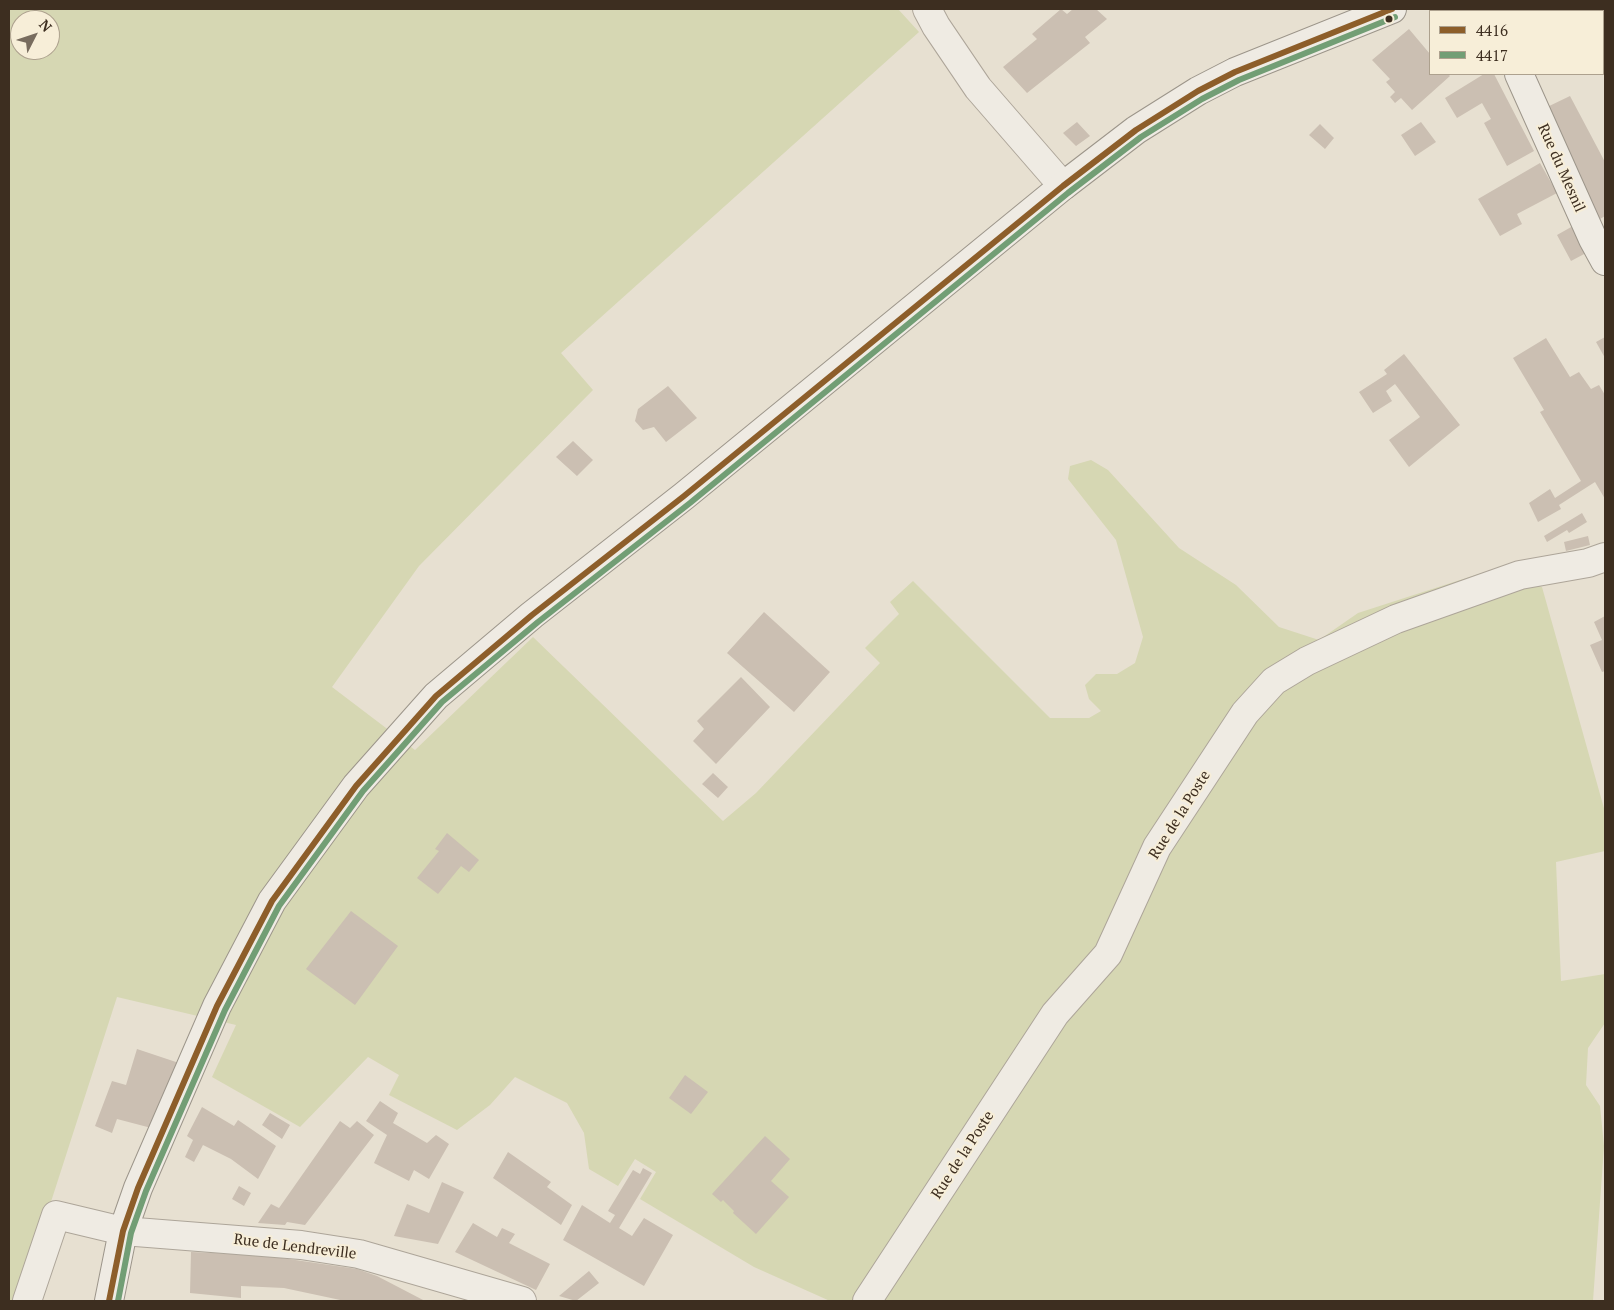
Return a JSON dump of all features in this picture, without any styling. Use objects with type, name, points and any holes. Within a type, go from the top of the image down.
[{"type":"street","points":[[927,9],[936,26],[978,88],[1063,186]]},
{"type":"street","points":[[109,1301],[123,1231],[138,1188],[217,1006],[272,901],[356,786],[436,696],[532,615],[684,496],[1063,186],[1136,130],[1198,91],[1235,72],[1392,9]]},
{"type":"street","name":"Rue du Mesnil","points":[[1519,75],[1593,239],[1605,261]]},
{"type":"street","name":"Rue de la Poste","points":[[867,1301],[1055,1014],[1108,954],[1157,847],[1245,713],[1274,681],[1307,661],[1396,620],[1520,576],[1588,563],[1605,557]]},
{"type":"street","name":"Rue de Lendreville","points":[[27,1301],[56,1215],[123,1231],[301,1245],[359,1254],[522,1301]]},
{"type":"green space","points":[[9,9],[898,9],[919,32],[561,353],[593,390],[419,566],[332,687],[415,750],[533,637],[723,821],[756,793],[880,663],[865,648],[899,614],[890,602],[913,581],[1050,718],[1089,718],[1101,711],[1089,699],[1085,685],[1096,674],[1117,674],[1135,663],[1143,637],[1116,540],[1068,479],[1070,466],[1091,460],[1108,470],[1179,548],[1236,585],[1279,627],[1319,640],[1358,613],[1491,570],[1542,587],[1605,812],[1605,851],[1556,862],[1561,981],[1605,974],[1605,1023],[1588,1048],[1586,1085],[1600,1106],[1604,1146],[1593,1301],[830,1301],[754,1267],[640,1199],[656,1172],[635,1159],[618,1186],[589,1169],[584,1133],[567,1103],[515,1077],[490,1105],[457,1130],[389,1095],[399,1075],[368,1057],[300,1127],[212,1077],[236,1025],[117,997],[19,1301],[9,1301]]},
{"type":"building","points":[[1061,9],[1067,14],[1073,9],[1096,9],[1107,19],[1085,37],[1090,43],[1027,93],[1003,67],[1037,39],[1032,34]]},
{"type":"building","points":[[1605,9],[1605,15],[1604,10],[1570,10]]},
{"type":"building","points":[[1409,29],[1429,53],[1429,75],[1450,76],[1412,110],[1401,98],[1395,103],[1390,97],[1395,92],[1386,82],[1390,79],[1372,60]]},
{"type":"building","points":[[1482,75],[1495,75],[1534,151],[1507,166],[1484,123],[1491,119],[1482,103],[1457,118],[1445,98]]},
{"type":"building","points":[[1570,96],[1605,162],[1605,216],[1600,219],[1543,109]]},
{"type":"building","points":[[1077,122],[1090,136],[1076,146],[1063,133]]},
{"type":"building","points":[[1421,122],[1436,142],[1415,156],[1401,135]]},
{"type":"building","points":[[1320,124],[1334,138],[1325,149],[1309,135]]},
{"type":"building","points":[[1540,163],[1557,193],[1517,214],[1522,224],[1500,236],[1478,199]]},
{"type":"building","points":[[1573,226],[1586,253],[1571,261],[1557,235]]},
{"type":"building","points":[[1605,337],[1605,358],[1596,342]]},
{"type":"building","points":[[1546,338],[1570,377],[1579,372],[1591,389],[1599,385],[1605,395],[1605,499],[1595,482],[1559,505],[1561,509],[1538,522],[1529,503],[1550,489],[1555,498],[1581,481],[1540,412],[1544,410],[1513,358]]},
{"type":"building","points":[[1404,354],[1460,425],[1409,467],[1389,440],[1420,417],[1395,384],[1386,391],[1392,401],[1373,413],[1359,392],[1387,374],[1384,370]]},
{"type":"building","points":[[668,386],[697,418],[666,442],[654,427],[643,430],[635,421],[638,409]]},
{"type":"building","points":[[573,441],[593,460],[577,476],[556,457]]},
{"type":"building","points":[[1582,513],[1587,522],[1569,533],[1567,530],[1547,542],[1544,536]]},
{"type":"building","points":[[1588,536],[1590,545],[1566,551],[1564,542]]},
{"type":"building","points":[[764,612],[830,672],[794,712],[727,653]]},
{"type":"building","points":[[1605,616],[1605,671],[1602,672],[1590,645],[1602,640],[1594,622]]},
{"type":"building","points":[[741,677],[770,707],[716,764],[693,741],[704,729],[697,721]]},
{"type":"building","points":[[713,773],[728,787],[718,798],[702,784]]},
{"type":"building","points":[[447,833],[479,860],[469,872],[461,866],[438,894],[417,878],[439,851],[435,849]]},
{"type":"building","points":[[351,911],[398,946],[355,1005],[306,969]]},
{"type":"building","points":[[137,1049],[182,1064],[159,1130],[117,1119],[112,1133],[95,1126],[112,1081],[126,1085]]},
{"type":"building","points":[[685,1075],[708,1092],[691,1114],[669,1098]]},
{"type":"building","points":[[380,1101],[398,1113],[393,1123],[427,1143],[436,1135],[449,1144],[429,1179],[414,1170],[409,1181],[374,1163],[387,1135],[366,1121]]},
{"type":"building","points":[[202,1107],[234,1126],[238,1120],[276,1146],[258,1179],[231,1159],[203,1145],[194,1162],[185,1157],[193,1140],[187,1136]]},
{"type":"building","points":[[270,1113],[290,1125],[282,1139],[262,1125]]},
{"type":"building","points":[[340,1121],[350,1128],[357,1121],[374,1135],[305,1225],[287,1222],[285,1225],[258,1223],[271,1204],[279,1208]]},
{"type":"building","points":[[765,1136],[790,1159],[771,1181],[789,1197],[756,1234],[733,1213],[734,1211],[723,1200],[721,1202],[712,1194]]},
{"type":"building","points":[[508,1152],[551,1182],[547,1187],[572,1205],[561,1225],[493,1178]]},
{"type":"building","points":[[643,1168],[652,1173],[619,1228],[632,1236],[644,1218],[673,1235],[644,1286],[563,1240],[582,1205],[610,1223],[615,1215],[608,1211],[633,1170],[640,1174]]},
{"type":"building","points":[[442,1182],[464,1192],[438,1244],[394,1236],[407,1204],[429,1213]]},
{"type":"building","points":[[239,1186],[251,1193],[244,1206],[232,1199]]},
{"type":"building","points":[[473,1223],[497,1237],[502,1228],[515,1234],[509,1243],[550,1264],[536,1290],[455,1252]]},
{"type":"building","points":[[191,1252],[261,1255],[357,1269],[377,1276],[425,1301],[345,1301],[284,1288],[241,1286],[241,1298],[190,1293]]},
{"type":"building","points":[[589,1271],[599,1283],[576,1301],[559,1296]]},
{"type":"transit line","name":"4416","points":[[109,1301],[123,1231],[138,1188],[217,1006],[272,901],[356,786],[436,696],[532,615],[684,496],[1063,186],[1136,130],[1198,91],[1235,72],[1392,9]]},
{"type":"transit line","name":"4417","points":[[118,1301],[131,1233],[146,1191],[225,1010],[279,906],[363,791],[442,702],[538,622],[690,503],[1068,193],[1141,137],[1202,99],[1239,80],[1395,17]]}]
